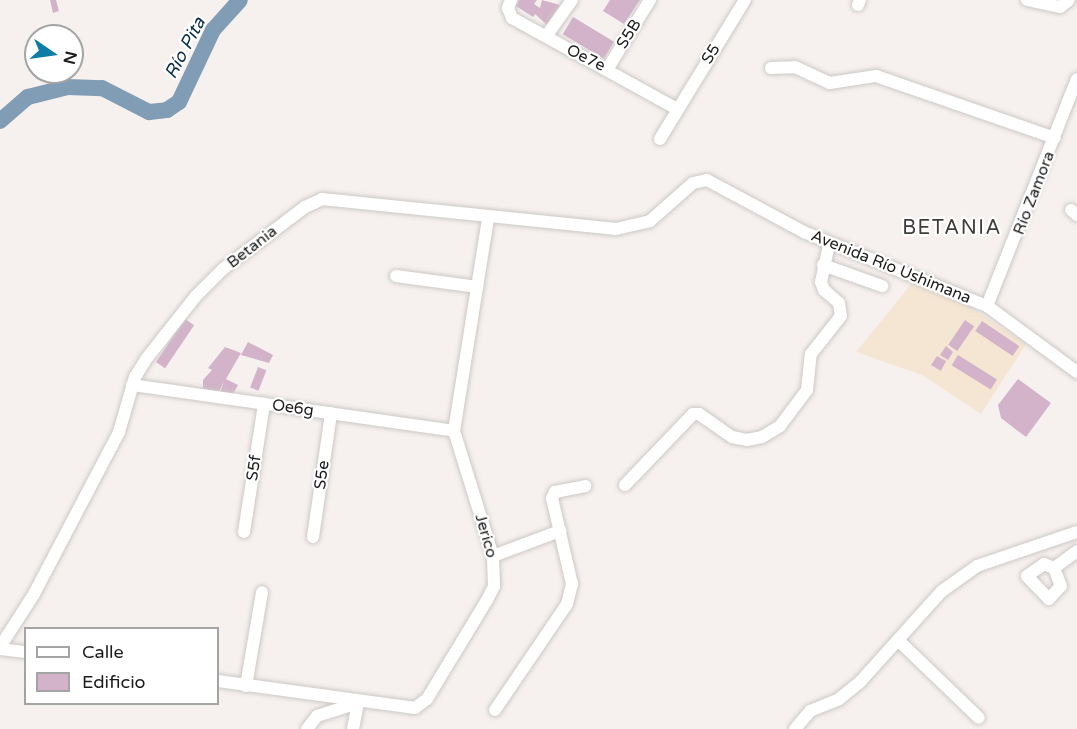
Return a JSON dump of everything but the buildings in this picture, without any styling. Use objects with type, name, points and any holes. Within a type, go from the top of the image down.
[{"type":"street","name":"Oe7e","points":[[511,0],[508,8],[512,18],[608,68],[676,109]]},
{"type":"street","points":[[547,35],[572,0]]},
{"type":"street","name":"S5B","points":[[608,68],[650,0]]},
{"type":"street","name":"S5","points":[[660,139],[676,109],[745,0]]},
{"type":"street","points":[[1027,0],[1060,7],[1069,0]]},
{"type":"street","points":[[771,68],[802,69],[830,82],[876,76],[1055,138]]},
{"type":"street","name":"Río Zamora","points":[[987,306],[1077,79]]},
{"type":"street","name":"Avenida Río Ushimana","points":[[697,181],[711,181],[829,243],[987,306],[1077,372]]},
{"type":"street","name":"Betania","points":[[0,648],[34,594],[119,432],[132,385],[147,358],[210,281],[314,202],[345,200],[589,228],[635,227],[658,216],[697,181]]},
{"type":"street","name":"Jerico","points":[[219,681],[407,709],[425,702],[491,593],[493,556],[454,431],[488,218]]},
{"type":"street","points":[[625,485],[693,414],[699,414],[732,437],[747,440],[762,437],[780,426],[807,390],[811,354],[841,316],[838,303],[822,286],[823,265],[829,243]]},
{"type":"street","points":[[823,265],[882,286]]},
{"type":"street","points":[[396,276],[477,287]]},
{"type":"street","name":"Oe6g","points":[[132,385],[454,431]]},
{"type":"street","name":"S5f","points":[[244,532],[264,404]]},
{"type":"street","name":"S5e","points":[[314,537],[332,413]]},
{"type":"street","points":[[495,710],[571,594],[552,498],[555,492],[585,486]]},
{"type":"street","points":[[493,556],[560,531]]},
{"type":"street","points":[[795,729],[810,711],[838,699],[860,682],[942,591],[977,566],[1077,532]]},
{"type":"street","points":[[1054,568],[1077,551]]},
{"type":"street","points":[[246,686],[262,592]]},
{"type":"street","points":[[898,640],[979,718]]},
{"type":"street","points":[[0,648],[24,652]]},
{"type":"street","points":[[307,729],[317,716],[358,703],[353,729]]},
{"type":"shaded area","points":[[912,283],[972,308],[1026,344],[981,414],[922,375],[856,352]]},
{"type":"waterway","name":"Río Pita","points":[[0,121],[28,97],[68,87],[102,88],[149,112],[167,110],[179,102],[213,30],[240,0]]},
{"type":"district","name":"BETANIA","points":[[952,228]]}]
